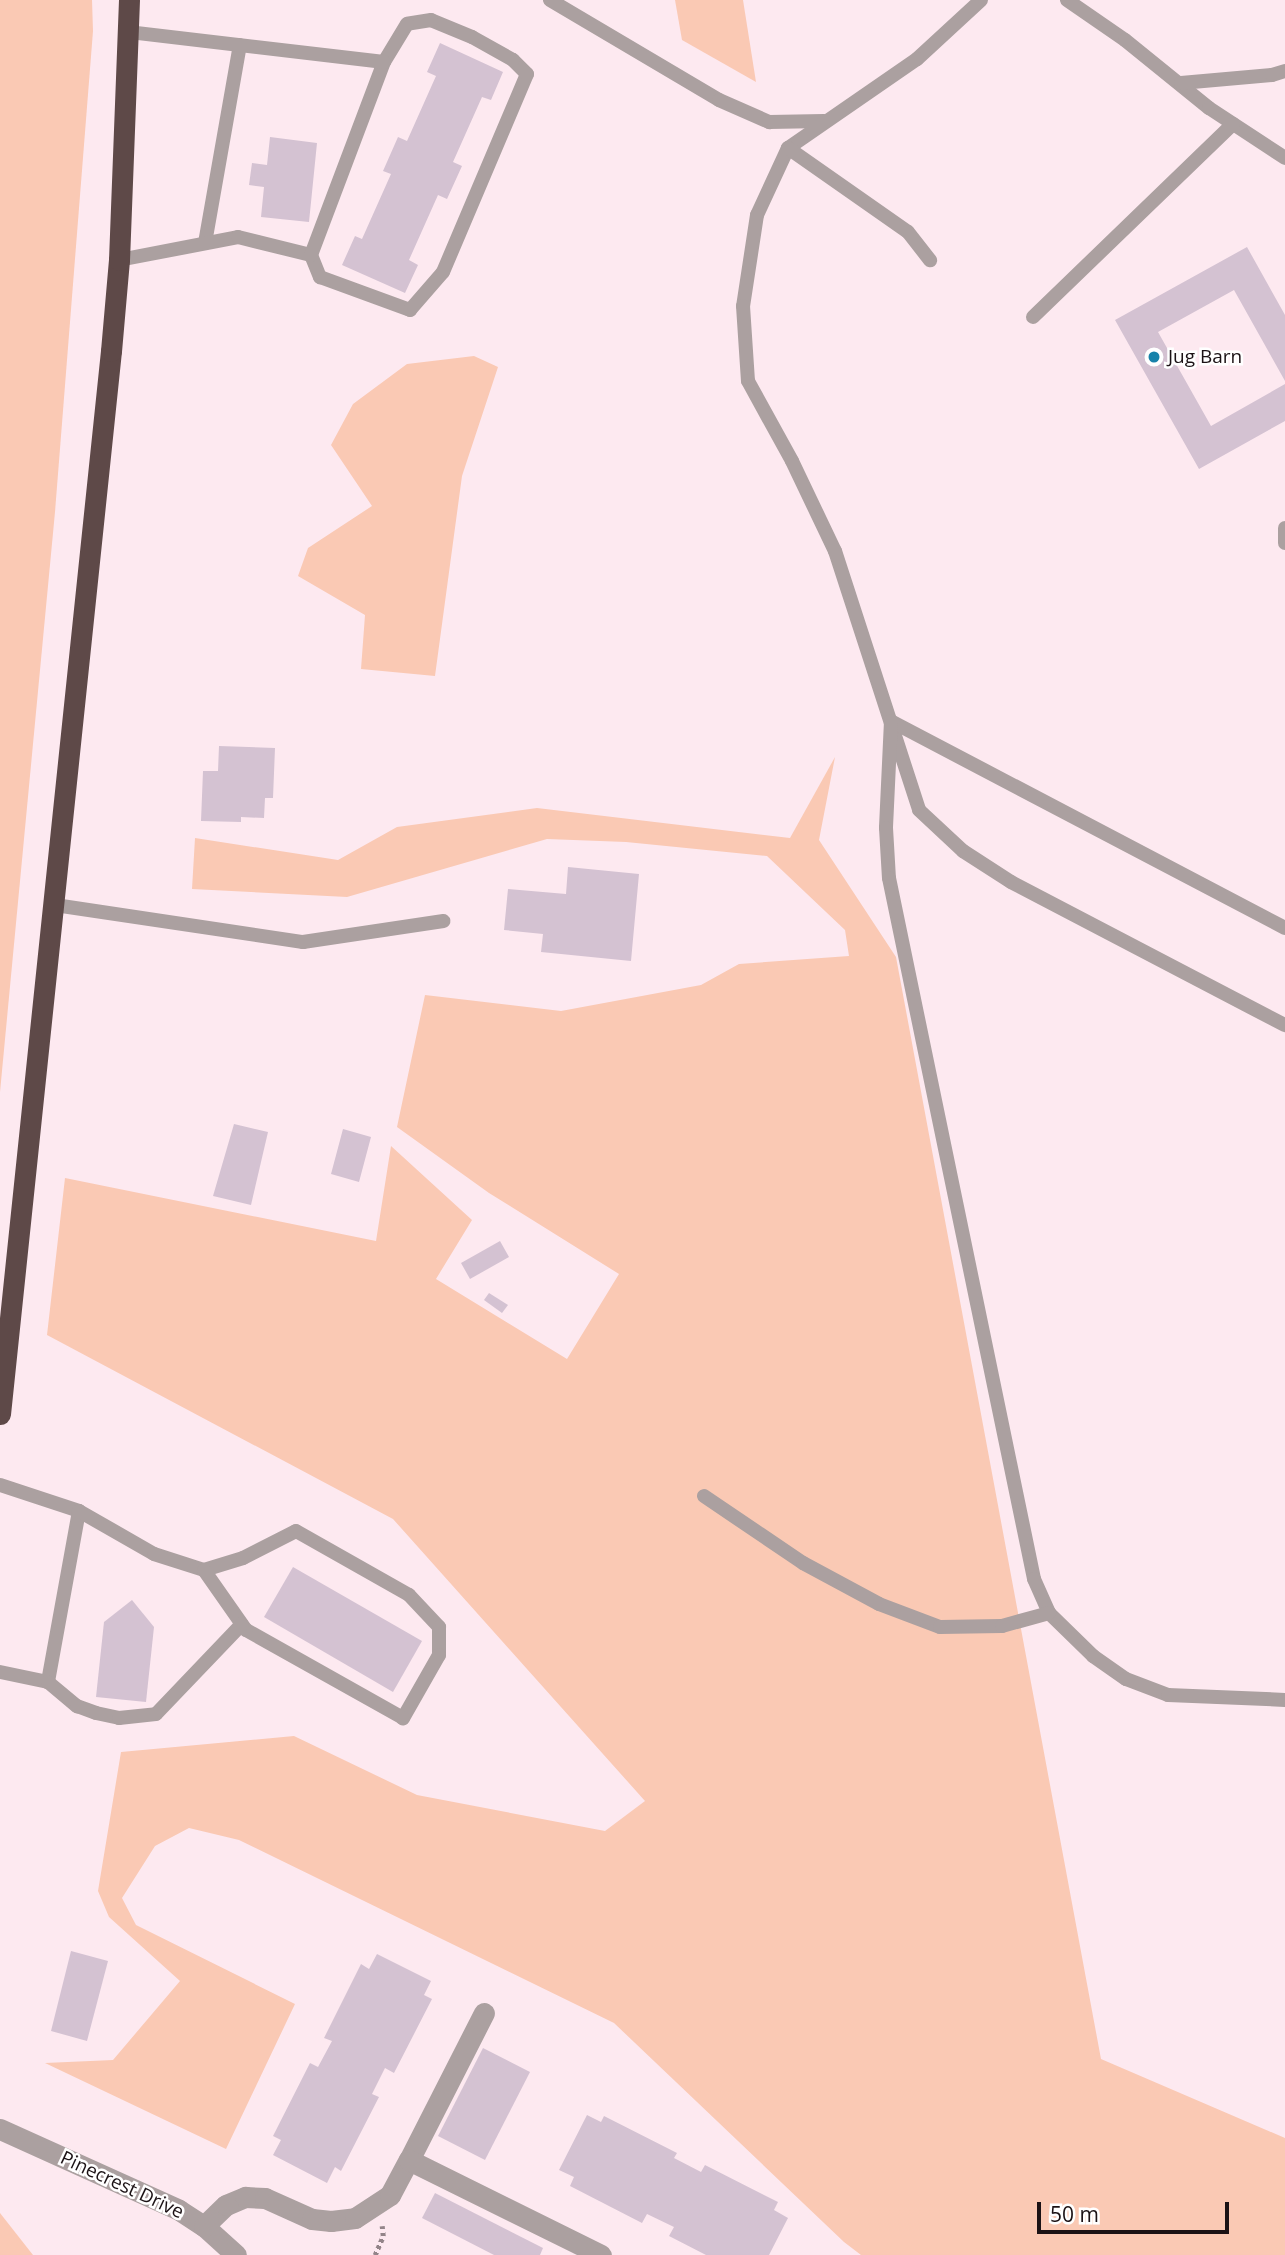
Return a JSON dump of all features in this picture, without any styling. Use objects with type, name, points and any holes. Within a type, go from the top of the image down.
[{"type":"highway","points":[[0,1413],[55,905],[119,260],[129,0]]},
{"type":"street","points":[[204,2225],[226,2205],[245,2197],[265,2198],[312,2219],[331,2221],[355,2218],[390,2195],[484,2013]]},
{"type":"street","name":"Pinecrest Drive","points":[[0,2129],[179,2210],[204,2225],[236,2255]]},
{"type":"street","points":[[409,2160],[601,2255]]},
{"type":"lane","points":[[550,0],[719,100],[769,122],[824,121]]},
{"type":"lane","points":[[981,0],[968,16],[917,59],[788,148],[757,215],[743,306],[748,381],[792,461],[835,551],[919,810],[963,851],[1011,883],[1285,1025]]},
{"type":"lane","points":[[1068,0],[1233,124],[1285,158]]},
{"type":"lane","points":[[431,20],[472,37],[513,60],[527,74],[443,272],[410,310],[320,278],[311,255],[384,62],[407,24],[431,20]]},
{"type":"lane","points":[[128,32],[384,62]]},
{"type":"lane","points":[[205,243],[240,46]]},
{"type":"lane","points":[[1181,83],[1272,75],[1285,71]]},
{"type":"lane","points":[[1032,317],[1233,124]]},
{"type":"lane","points":[[788,148],[908,232],[930,260]]},
{"type":"lane","points":[[119,260],[238,237],[311,255]]},
{"type":"lane","points":[[1285,528],[1285,543]]},
{"type":"lane","points":[[891,721],[1285,928]]},
{"type":"lane","points":[[891,721],[886,828],[889,878],[1034,1579],[1049,1613],[1093,1656],[1115,1671],[1168,1695],[1285,1700]]},
{"type":"lane","points":[[55,905],[303,942],[443,921]]},
{"type":"lane","points":[[0,1485],[79,1511],[154,1554],[204,1570],[243,1558],[296,1531],[409,1595],[439,1627],[439,1655],[403,1718],[246,1630],[204,1570]]},
{"type":"lane","points":[[704,1496],[803,1563],[878,1604],[940,1627],[1002,1626],[1049,1613]]},
{"type":"lane","points":[[48,1682],[79,1511]]},
{"type":"lane","points":[[0,1672],[48,1682],[77,1706],[96,1713],[119,1718],[156,1714],[242,1624]]},
{"type":"path","points":[[375,2255],[383,2236],[383,2227]]},
{"type":"shaded area","points":[[0,0],[92,0],[93,31],[55,512],[0,1092]]},
{"type":"shaded area","points":[[675,0],[743,0],[756,82],[682,40]]},
{"type":"shaded area","points":[[474,356],[498,367],[462,476],[435,676],[361,669],[365,615],[298,576],[308,548],[372,506],[331,445],[353,404],[407,364]]},
{"type":"shaded area","points":[[835,757],[819,840],[896,957],[1101,2059],[1285,2138],[1285,2255],[861,2255],[844,2242],[614,2023],[239,1840],[189,1828],[155,1846],[122,1898],[136,1925],[295,2004],[226,2149],[45,2063],[113,2060],[180,1981],[109,1917],[98,1891],[121,1752],[294,1736],[417,1795],[605,1831],[645,1801],[393,1519],[47,1335],[65,1178],[376,1241],[391,1146],[472,1220],[436,1279],[567,1359],[619,1274],[489,1193],[397,1127],[425,995],[561,1011],[701,985],[739,964],[849,956],[845,930],[767,856],[626,842],[547,839],[347,897],[192,889],[195,838],[338,860],[397,827],[537,808],[790,838]]},
{"type":"shaded area","points":[[0,2213],[33,2255],[0,2255]]},
{"type":"building","points":[[440,43],[503,72],[491,100],[482,97],[453,162],[462,166],[447,199],[438,195],[409,260],[418,265],[405,293],[342,265],[355,236],[362,239],[391,174],[383,171],[398,137],[407,141],[436,76],[427,72]]},
{"type":"building","points":[[270,137],[317,143],[309,222],[261,217],[264,187],[249,185],[252,163],[267,165]]},
{"type":"building","name":"Jug Barn","points":[[1247,247],[1285,315],[1285,381],[1234,290],[1158,332],[1211,426],[1285,384],[1285,421],[1199,469],[1115,320]]},
{"type":"building","points":[[219,746],[275,748],[273,798],[265,798],[264,818],[241,817],[241,822],[201,821],[203,771],[218,771]]},
{"type":"building","points":[[568,867],[639,874],[631,961],[541,952],[543,934],[504,930],[508,889],[566,894]]},
{"type":"building","points":[[234,1124],[268,1132],[251,1205],[213,1196]]},
{"type":"building","points":[[343,1129],[371,1137],[359,1182],[331,1174]]},
{"type":"building","points":[[500,1241],[509,1257],[470,1279],[461,1263]]},
{"type":"building","points":[[489,1293],[508,1305],[502,1313],[484,1300]]},
{"type":"building","points":[[293,1567],[422,1641],[393,1692],[264,1617]]},
{"type":"building","points":[[132,1600],[154,1627],[146,1702],[96,1697],[104,1622]]},
{"type":"building","points":[[71,1951],[108,1961],[87,2041],[51,2031]]},
{"type":"building","points":[[377,1954],[431,1981],[424,1995],[432,1999],[394,2073],[385,2068],[372,2094],[379,2097],[341,2171],[335,2167],[327,2183],[273,2155],[281,2140],[273,2136],[310,2063],[318,2067],[332,2041],[324,2038],[361,1964],[369,1969]]},
{"type":"building","points":[[483,2048],[530,2072],[485,2160],[438,2136]]},
{"type":"building","points":[[587,2115],[601,2122],[604,2116],[677,2153],[674,2158],[701,2172],[705,2165],[778,2202],[774,2210],[788,2218],[769,2255],[706,2255],[669,2236],[674,2227],[647,2214],[642,2223],[570,2186],[574,2177],[559,2170]]},
{"type":"building","points":[[435,2193],[543,2248],[540,2255],[494,2255],[422,2218]]},
{"type":"place","name":"Jug Barn","points":[[1154,357]]}]
